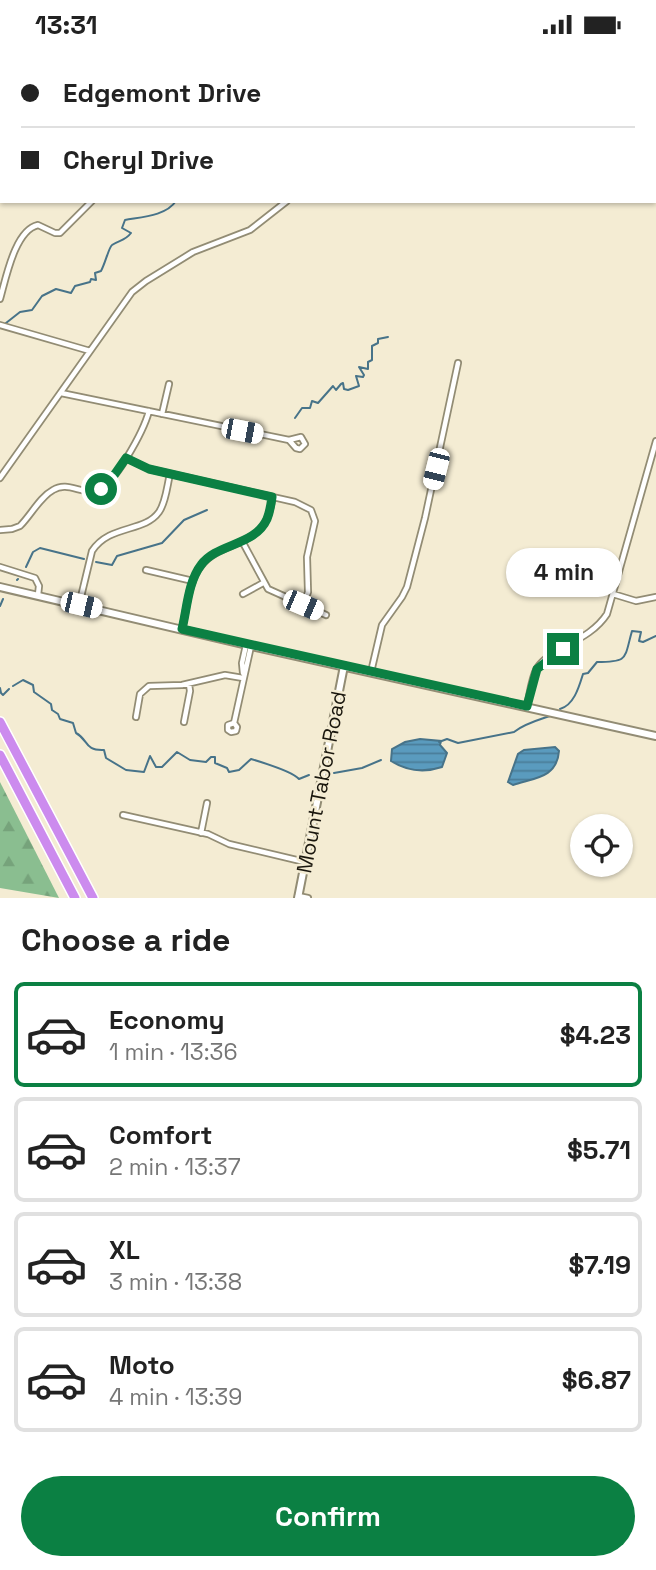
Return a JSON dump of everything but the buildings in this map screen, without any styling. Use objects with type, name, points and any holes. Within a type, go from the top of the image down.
[{"type":"highway","points":[[0,722],[93,898]]},
{"type":"highway","points":[[0,755],[75,898]]},
{"type":"street","points":[[0,299],[17,246],[26,231],[37,225],[60,233],[90,203]]},
{"type":"street","points":[[0,478],[124,302],[146,281],[193,253],[250,230],[284,203]]},
{"type":"street","points":[[0,325],[90,351]]},
{"type":"street","points":[[371,673],[382,625],[407,587],[425,518],[458,363]]},
{"type":"street","points":[[162,414],[169,384]]},
{"type":"street","points":[[61,393],[289,440]]},
{"type":"street","points":[[0,530],[20,526],[55,488],[89,491],[101,489],[110,481],[143,431],[149,411]]},
{"type":"street","points":[[527,706],[537,669],[542,663],[594,630],[607,614],[656,441]]},
{"type":"street","points":[[126,458],[141,467],[304,505],[311,510],[315,517],[307,563],[308,592],[303,605]]},
{"type":"street","points":[[79,605],[92,551],[106,536],[153,519],[163,505],[170,474]]},
{"type":"street","points":[[182,629],[198,569],[208,558],[263,527],[268,518],[272,497]]},
{"type":"street","points":[[242,541],[263,583],[276,594],[326,615]]},
{"type":"street","points":[[0,567],[35,578],[39,586],[37,595]]},
{"type":"street","points":[[146,570],[193,581]]},
{"type":"street","points":[[243,594],[263,583]]},
{"type":"street","points":[[0,587],[656,736]]},
{"type":"street","points":[[613,594],[636,601],[656,597]]},
{"type":"street","points":[[234,723],[243,676],[242,663],[249,645]]},
{"type":"street","name":"Mount Tabor Road","points":[[298,897],[344,666]]},
{"type":"street","points":[[136,717],[140,694],[145,687],[189,684],[221,676],[243,676]]},
{"type":"street","points":[[184,722],[189,684]]},
{"type":"street","points":[[201,833],[207,803]]},
{"type":"street","points":[[123,815],[305,862]]},
{"type":"street","points":[[298,897],[308,898]]},
{"type":"green space","points":[[0,782],[59,898],[0,888]]},
{"type":"water","points":[[420,739],[441,741],[440,745],[447,753],[442,767],[416,770],[391,761],[392,749],[405,742]]},
{"type":"water","points":[[555,747],[559,751],[557,760],[549,772],[513,785],[508,782],[518,754],[524,750]]},
{"type":"waterway","points":[[6,323],[20,312],[32,310],[42,296],[56,289],[71,293],[75,286],[90,282],[91,279],[96,280],[95,273],[101,271],[111,246],[131,233],[122,228],[125,220],[160,213],[174,203]]},
{"type":"waterway","points":[[295,418],[302,408],[310,408],[312,401],[318,403],[333,386],[336,390],[343,383],[344,389],[348,390],[359,386],[356,376],[364,375],[359,367],[368,369],[368,362],[372,360],[372,346],[378,343],[378,339],[388,337]]},
{"type":"waterway","points":[[96,562],[112,565],[117,556],[162,543],[184,520],[207,510]]},
{"type":"waterway","points":[[26,567],[33,552],[40,548],[84,559]]},
{"type":"waterway","points":[[0,606],[3,599]]},
{"type":"waterway","points":[[560,709],[569,704],[578,690],[583,674],[588,673],[597,662],[615,661],[624,657],[632,631],[641,632],[639,641],[643,642],[656,636]]},
{"type":"waterway","points":[[13,686],[23,680],[33,685],[34,692],[51,704],[52,710],[60,719],[73,723],[76,733],[90,747],[104,750],[106,758],[126,770],[144,772],[150,756],[156,767],[162,767],[177,752],[190,760],[206,762],[215,757],[215,763],[227,768],[229,772],[239,770],[251,759],[284,770],[299,779],[309,775]]},
{"type":"waterway","points":[[0,688],[3,695],[9,689]]},
{"type":"waterway","points":[[439,742],[447,739],[458,743],[514,732],[550,716]]},
{"type":"waterway","points":[[334,773],[362,768],[381,760]]},
{"type":"route","points":[[101,489],[126,458],[149,469],[272,497],[268,518],[263,527],[201,564],[193,581],[182,629],[527,706],[537,669],[563,649]]}]
